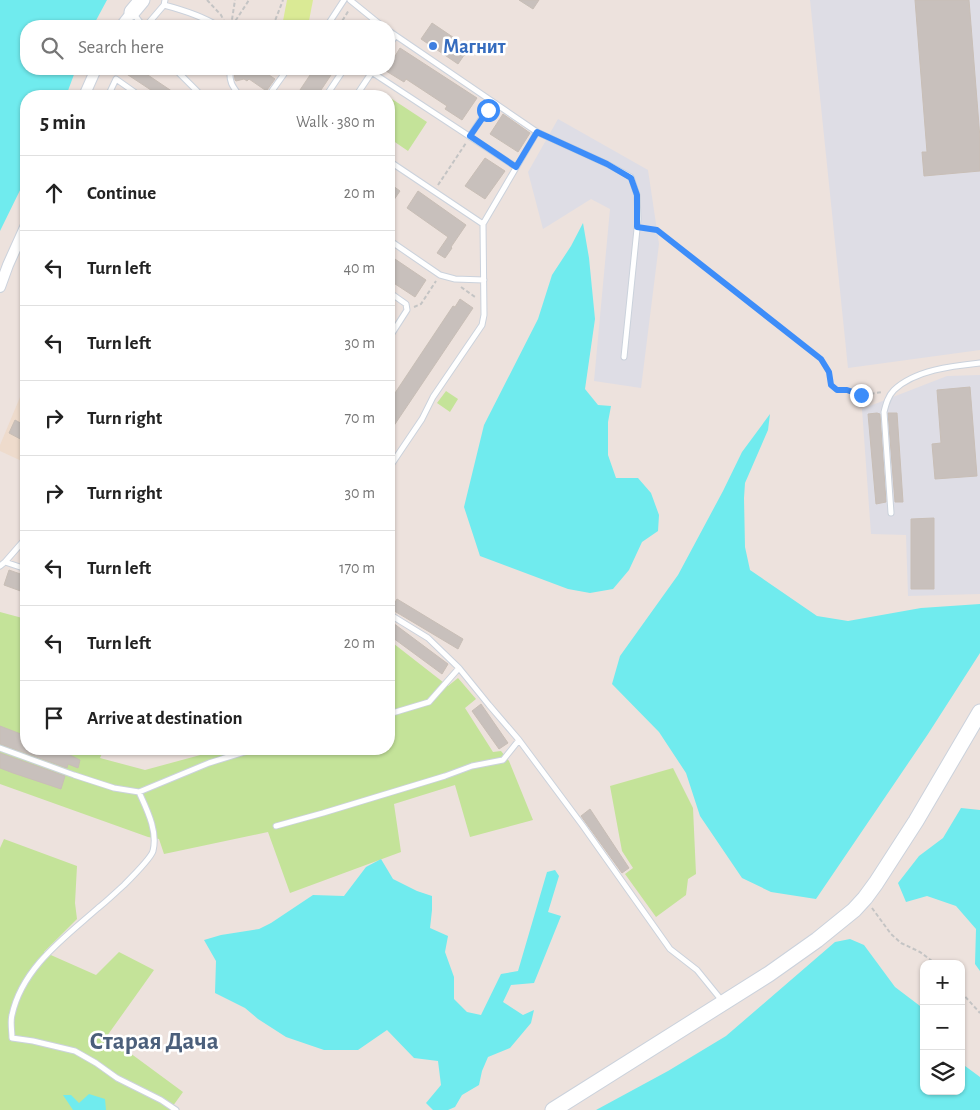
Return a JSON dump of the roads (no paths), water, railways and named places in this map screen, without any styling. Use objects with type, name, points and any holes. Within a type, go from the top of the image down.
[{"type":"street","points":[[126,20],[142,0]]},
{"type":"street","points":[[87,90],[93,75]]},
{"type":"street","points":[[0,287],[20,238]]},
{"type":"street","points":[[553,1110],[769,974],[848,915],[865,898],[916,821],[980,712]]},
{"type":"lane","points":[[331,20],[344,0]]},
{"type":"lane","points":[[149,20],[164,2],[208,20]]},
{"type":"lane","points":[[352,2],[374,20]]},
{"type":"lane","points":[[132,12],[139,20]]},
{"type":"lane","points":[[395,36],[537,132],[607,164],[631,178],[637,195],[637,227],[624,356]]},
{"type":"lane","points":[[181,75],[196,90]]},
{"type":"lane","points":[[229,75],[235,90]]},
{"type":"lane","points":[[273,90],[283,75]]},
{"type":"lane","points":[[330,90],[340,75]]},
{"type":"lane","points":[[359,90],[368,75]]},
{"type":"lane","points":[[378,75],[516,167]]},
{"type":"lane","points":[[111,90],[116,79],[132,90]]},
{"type":"lane","points":[[470,136],[488,110]]},
{"type":"lane","points":[[395,459],[422,419],[433,397],[482,325],[484,315],[483,224],[537,132]]},
{"type":"lane","points":[[395,165],[483,224]]},
{"type":"lane","points":[[395,244],[440,275],[455,279],[484,280]]},
{"type":"lane","points":[[395,296],[406,304],[407,310],[395,325]]},
{"type":"lane","points":[[891,513],[884,412],[886,402],[893,391],[904,383],[928,372],[980,363]]},
{"type":"lane","points":[[0,566],[20,545]]},
{"type":"lane","points":[[5,562],[20,567]]},
{"type":"lane","points":[[395,618],[428,638],[459,668],[519,740],[594,841],[670,949],[697,970],[724,1002]]},
{"type":"lane","points":[[395,712],[429,702],[459,668]]},
{"type":"lane","points":[[276,826],[408,788],[472,766],[503,760],[519,740]]},
{"type":"lane","points":[[0,748],[114,788],[140,792],[209,763],[235,755]]},
{"type":"lane","points":[[140,792],[150,817],[154,835],[153,852],[132,877],[98,909],[67,934],[39,962],[19,991],[11,1017],[12,1038],[33,1041],[76,1052],[117,1078],[176,1110]]},
{"type":"water","points":[[0,0],[107,0],[96,20],[20,20],[20,75],[74,75],[68,90],[20,90],[20,190],[0,231]]},
{"type":"water","points":[[583,223],[589,258],[595,319],[585,389],[598,405],[611,406],[608,422],[608,455],[616,478],[638,478],[651,493],[659,515],[658,531],[642,542],[629,570],[613,589],[590,593],[568,589],[480,556],[464,507],[484,425],[538,319],[552,275]]},
{"type":"water","points":[[770,414],[768,430],[745,483],[745,547],[750,570],[817,616],[848,621],[921,608],[980,604],[980,653],[928,734],[816,899],[771,892],[742,878],[700,816],[686,773],[659,732],[612,684],[620,656],[678,575],[742,452]]},
{"type":"water","points":[[961,808],[980,810],[980,971],[975,964],[976,929],[956,906],[927,896],[906,902],[898,883],[919,856],[943,838]]},
{"type":"water","points":[[381,859],[393,879],[432,896],[430,928],[448,936],[445,952],[454,977],[454,999],[467,1012],[481,1015],[501,974],[518,971],[547,872],[555,870],[559,876],[548,912],[561,916],[534,983],[511,985],[503,1002],[523,1015],[534,1010],[531,1023],[510,1048],[488,1057],[479,1085],[462,1095],[455,1107],[448,1110],[433,1110],[426,1103],[441,1085],[438,1061],[414,1058],[387,1030],[358,1050],[324,1050],[286,1037],[245,1008],[215,993],[216,961],[204,940],[221,935],[259,929],[313,895],[344,896],[366,867]]},
{"type":"water","points":[[850,939],[864,945],[895,987],[920,1006],[920,1095],[965,1095],[965,1066],[980,1077],[980,1110],[596,1110],[668,1071],[726,1036],[835,942]]},
{"type":"water","points":[[89,1094],[105,1099],[106,1110],[73,1110],[63,1095],[71,1095],[79,1103]]},
{"type":"place","name":"Магнит","points":[[433,46]]},
{"type":"district","name":"Старая Дача","points":[[154,1040]]}]
